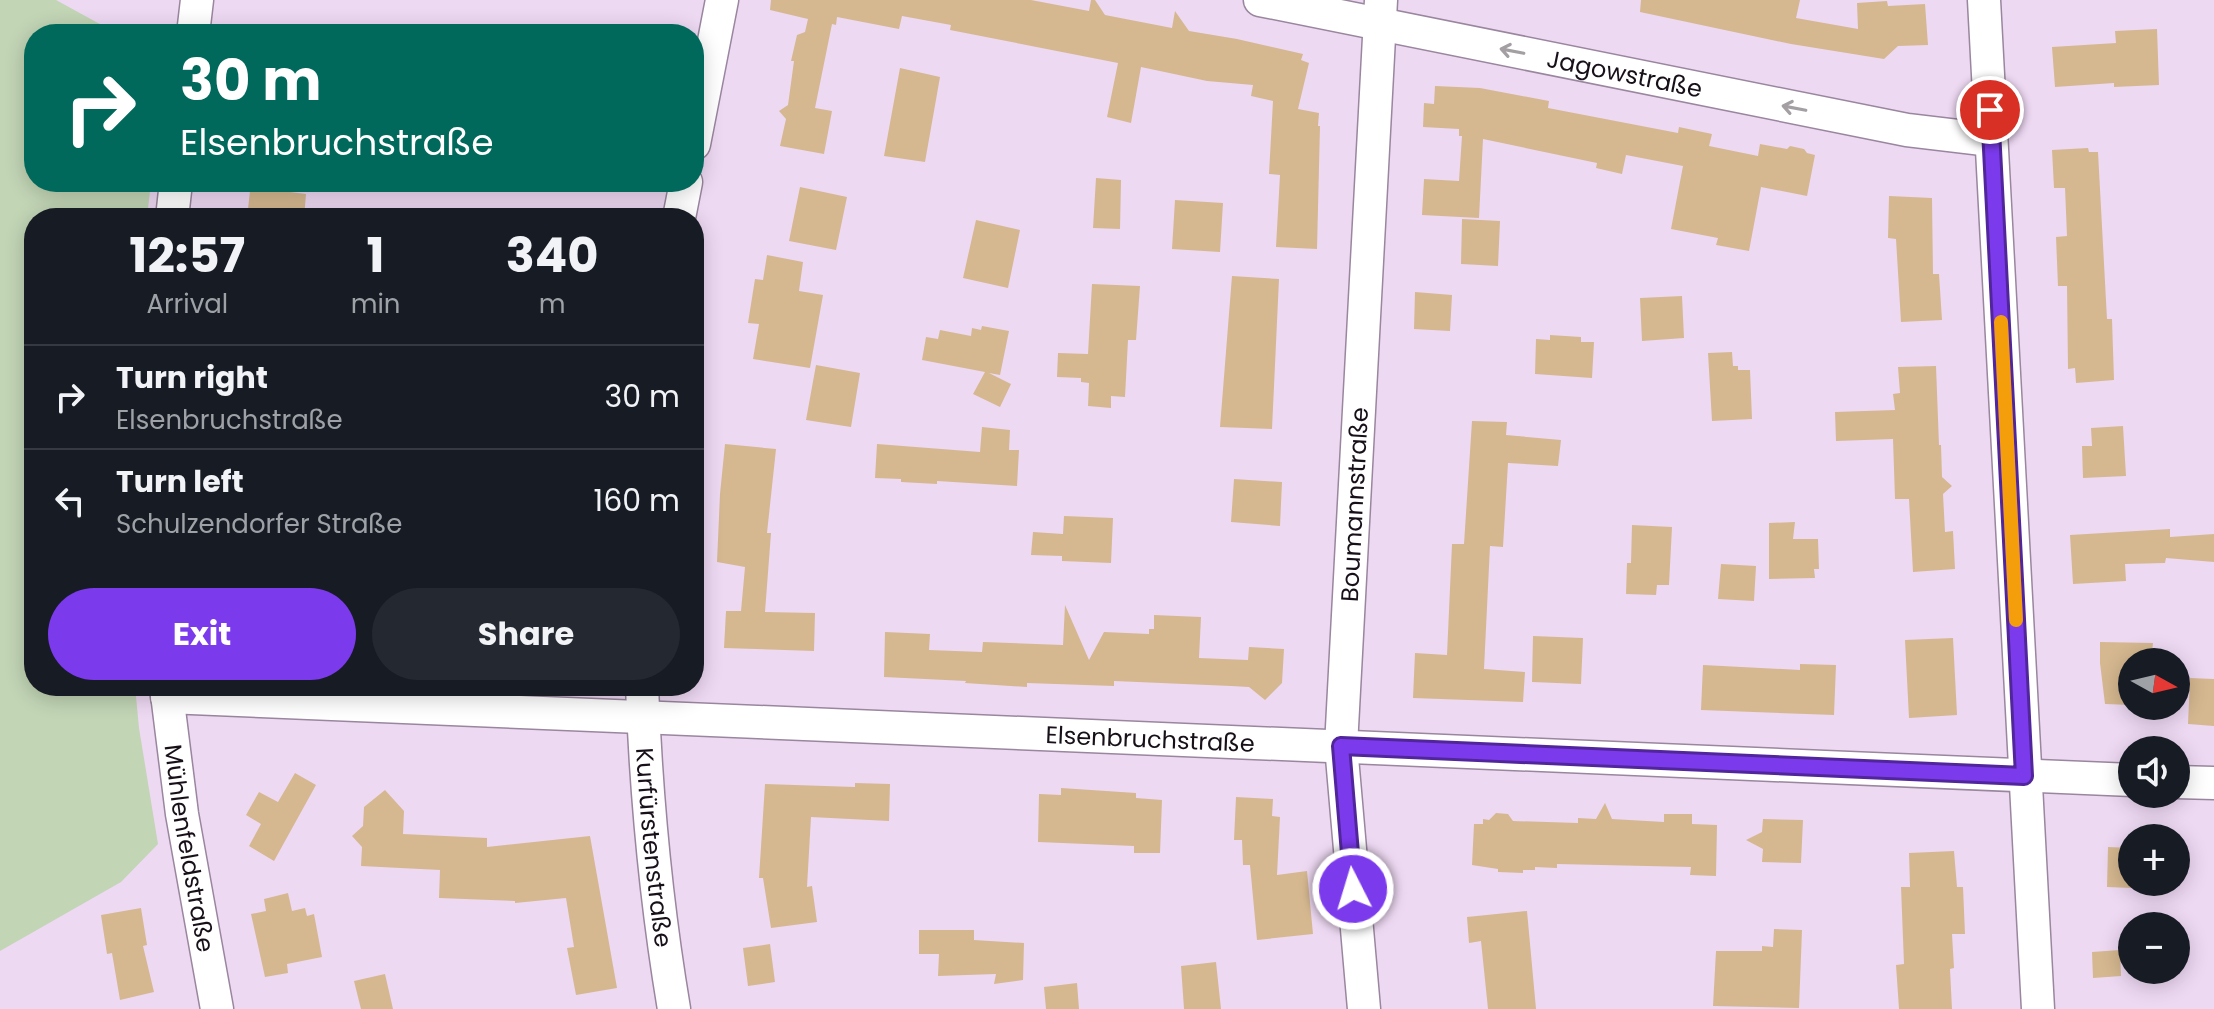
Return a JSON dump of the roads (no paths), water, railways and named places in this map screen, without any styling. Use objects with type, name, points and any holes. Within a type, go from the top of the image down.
[{"type":"street","points":[[194,24],[197,0]]},
{"type":"street","points":[[704,93],[722,0]]},
{"type":"street","name":"Jagowstraße","points":[[1260,0],[1380,12],[1907,130],[1991,140]]},
{"type":"street","points":[[1984,0],[2038,1009]]},
{"type":"street","name":"Boumannstraße","points":[[1364,1009],[1341,746],[1380,12]]},
{"type":"street","name":"Mühlenfeldstraße","points":[[167,696],[182,814],[217,1009]]},
{"type":"street","name":"Elsenbruchstraße","points":[[378,696],[642,701],[1341,746],[2118,779]]},
{"type":"street","name":"Kurfürstenstraße","points":[[642,701],[661,930],[674,1009]]},
{"type":"street","points":[[2190,782],[2214,783]]}]
